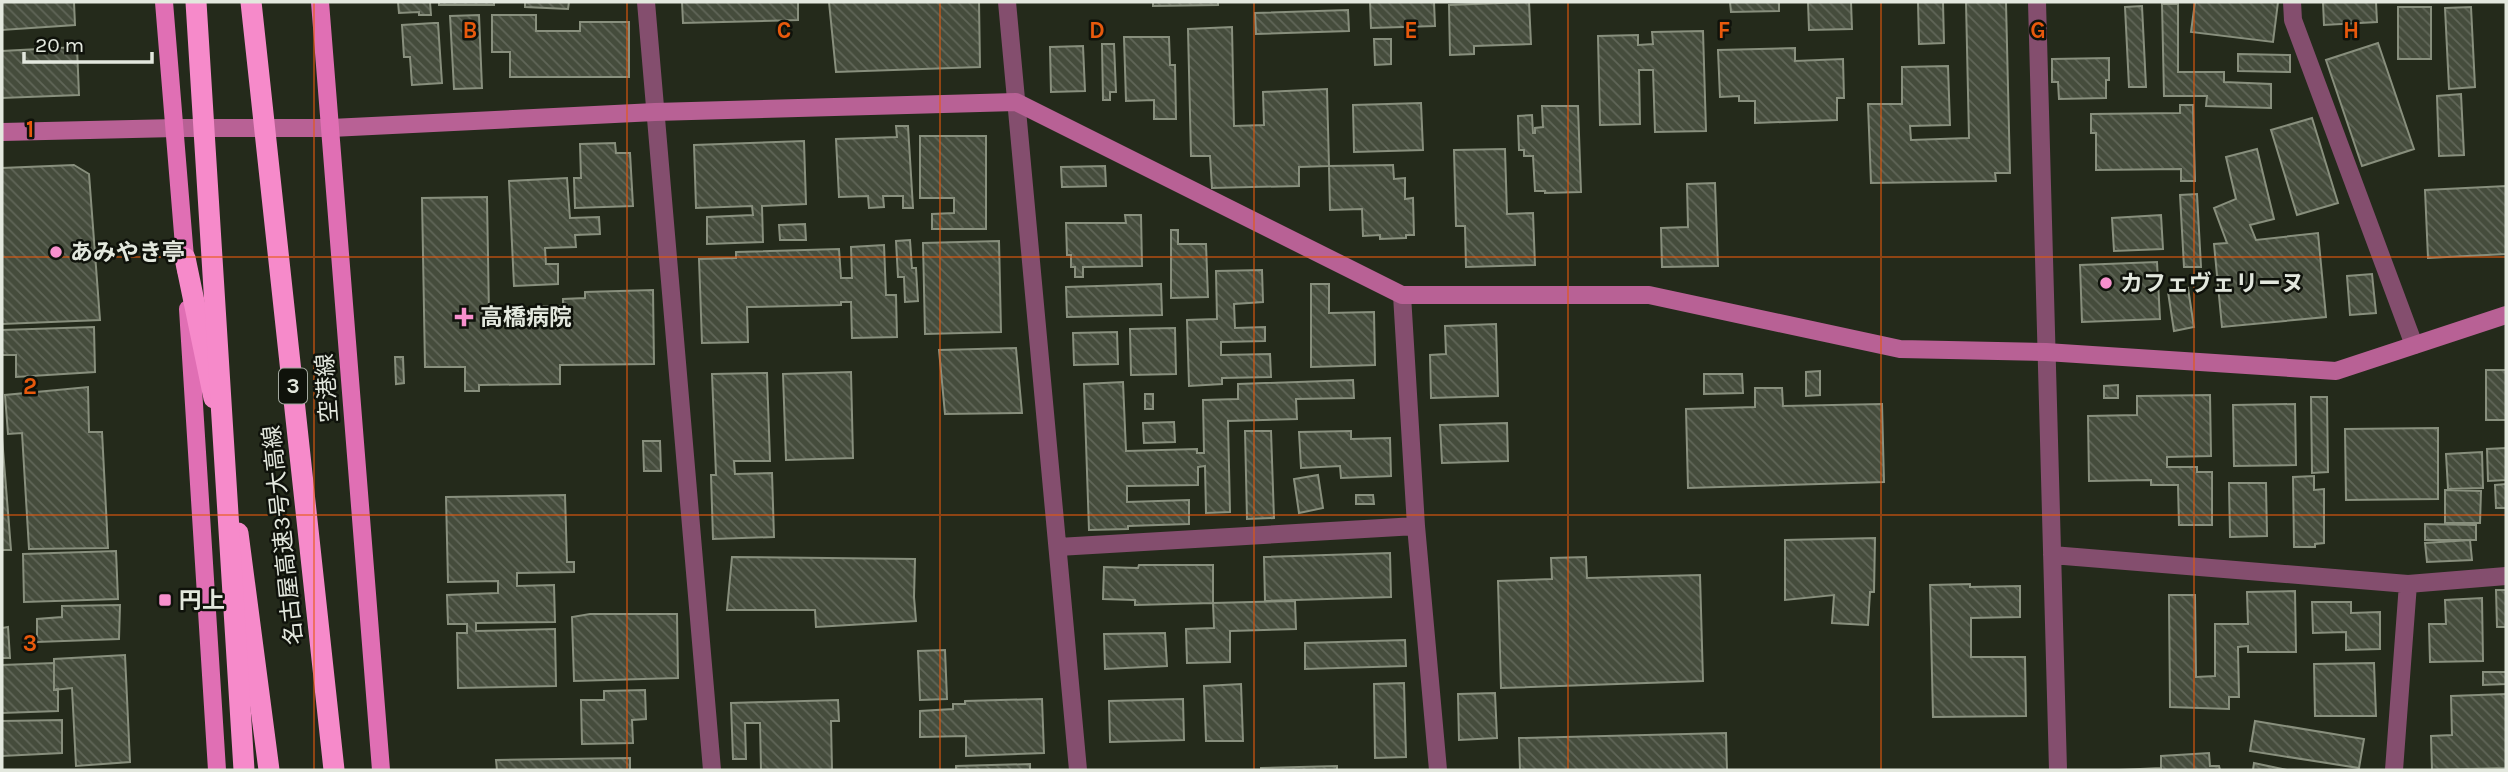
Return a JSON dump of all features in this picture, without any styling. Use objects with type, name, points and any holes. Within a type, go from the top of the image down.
[{"type":"highway","points":[[196,2],[244,770]]},
{"type":"highway","name":"名古屋高速3号大高線","points":[[251,2],[334,770]]},
{"type":"highway","points":[[185,258],[231,482],[269,770]]},
{"type":"main road","points":[[164,2],[185,258],[217,770]]},
{"type":"main road","name":"空港線","points":[[320,2],[381,770]]},
{"type":"street","points":[[646,2],[712,770]]},
{"type":"street","points":[[1007,2],[1078,770]]},
{"type":"street","points":[[2037,2],[2058,770]]},
{"type":"street","points":[[2292,2],[2293,20],[2414,345]]},
{"type":"street","points":[[2,132],[331,128],[655,112],[1016,102],[1402,295],[1649,295],[1900,349],[2046,352],[2336,371],[2506,315]]},
{"type":"street","points":[[1402,295],[1416,526],[1438,770]]},
{"type":"street","points":[[1058,547],[1416,526]]},
{"type":"street","points":[[2052,555],[2408,584],[2506,576]]},
{"type":"street","points":[[2394,770],[2408,584]]},
{"type":"building","points":[[2,2],[74,2],[75,25],[2,30]]},
{"type":"building","points":[[398,2],[430,2],[431,15],[419,15],[419,12],[399,13]]},
{"type":"building","points":[[439,2],[494,2],[494,5],[439,5]]},
{"type":"building","points":[[525,2],[569,2],[568,9],[525,7]]},
{"type":"building","points":[[682,2],[798,2],[798,20],[683,23]]},
{"type":"building","points":[[829,2],[979,2],[980,67],[836,72]]},
{"type":"building","points":[[1153,2],[1218,2],[1218,5],[1153,6]]},
{"type":"building","points":[[1370,2],[1434,2],[1435,26],[1371,28]]},
{"type":"building","points":[[1529,2],[1531,44],[1474,46],[1474,54],[1450,55],[1449,5]]},
{"type":"building","points":[[1730,2],[1779,2],[1779,11],[1731,12]]},
{"type":"building","points":[[1808,2],[1851,2],[1852,29],[1809,30]]},
{"type":"building","points":[[1918,2],[1943,2],[1944,43],[1919,44]]},
{"type":"building","points":[[1966,2],[2006,2],[2010,173],[1995,173],[1996,181],[1871,183],[1868,104],[1902,104],[1902,67],[1948,66],[1950,125],[1910,126],[1911,140],[1969,138]]},
{"type":"building","points":[[2195,2],[2278,2],[2273,42],[2191,32]]},
{"type":"building","points":[[2323,2],[2376,2],[2377,22],[2324,25]]},
{"type":"building","points":[[2162,4],[2178,4],[2178,72],[2224,72],[2224,82],[2271,84],[2271,108],[2206,106],[2207,96],[2164,96]]},
{"type":"building","points":[[2142,6],[2146,87],[2129,87],[2125,7]]},
{"type":"building","points":[[2398,7],[2431,7],[2431,59],[2398,59]]},
{"type":"building","points":[[2471,7],[2475,87],[2449,89],[2445,8]]},
{"type":"building","points":[[1348,10],[1349,31],[1256,34],[1255,13]]},
{"type":"building","points":[[479,15],[482,88],[454,89],[450,16]]},
{"type":"building","points":[[492,15],[536,15],[536,31],[580,31],[580,22],[629,22],[629,77],[510,77],[510,52],[492,52]]},
{"type":"building","points":[[438,23],[442,83],[412,85],[410,57],[404,57],[402,25]]},
{"type":"building","points":[[1232,27],[1234,126],[1264,125],[1263,92],[1327,89],[1329,166],[1299,167],[1299,186],[1212,188],[1210,156],[1191,156],[1188,29]]},
{"type":"building","points":[[1703,31],[1706,131],[1655,132],[1653,70],[1639,70],[1640,124],[1600,125],[1598,36],[1638,35],[1638,45],[1653,44],[1652,32]]},
{"type":"building","points":[[1124,37],[1169,37],[1170,65],[1175,65],[1176,119],[1154,119],[1154,100],[1126,101]]},
{"type":"building","points":[[1374,39],[1391,39],[1391,64],[1375,65]]},
{"type":"building","points":[[2378,43],[2414,149],[2362,166],[2326,60]]},
{"type":"building","points":[[1102,44],[1114,44],[1116,92],[1110,92],[1110,100],[1103,100]]},
{"type":"building","points":[[1083,46],[1085,91],[1051,92],[1050,47]]},
{"type":"building","points":[[77,47],[79,95],[2,98],[2,51]]},
{"type":"building","points":[[1795,48],[1795,61],[1843,59],[1844,98],[1837,98],[1837,120],[1755,123],[1755,101],[1739,101],[1739,96],[1720,97],[1718,50]]},
{"type":"building","points":[[2238,54],[2290,55],[2290,72],[2238,71]]},
{"type":"building","points":[[2109,58],[2106,98],[2059,99],[2058,82],[2052,82],[2052,59]]},
{"type":"building","points":[[2461,94],[2464,155],[2439,156],[2437,96]]},
{"type":"building","points":[[1421,103],[1423,150],[1354,152],[1353,105]]},
{"type":"building","points":[[2180,105],[2193,105],[2195,181],[2181,181],[2181,169],[2096,170],[2096,133],[2091,133],[2091,114],[2180,113]]},
{"type":"building","points":[[1542,106],[1578,106],[1581,192],[1535,191],[1533,156],[1524,156],[1524,150],[1519,150],[1518,116],[1532,115],[1535,133],[1535,128],[1543,127]]},
{"type":"building","points":[[2312,118],[2338,203],[2297,215],[2271,130]]},
{"type":"building","points":[[896,126],[908,126],[913,208],[903,208],[903,196],[883,196],[884,207],[869,208],[868,196],[839,197],[836,139],[897,137]]},
{"type":"building","points":[[920,136],[986,136],[986,229],[932,229],[932,214],[954,213],[954,198],[920,198]]},
{"type":"building","points":[[804,141],[806,204],[762,206],[763,242],[707,244],[707,217],[753,215],[752,206],[696,208],[694,145]]},
{"type":"building","points":[[615,143],[616,153],[630,153],[633,206],[575,208],[574,178],[581,178],[580,144]]},
{"type":"building","points":[[1505,149],[1507,214],[1533,213],[1535,265],[1466,267],[1465,226],[1456,226],[1454,150]]},
{"type":"building","points":[[2257,149],[2274,219],[2250,225],[2256,240],[2318,233],[2326,317],[2222,327],[2214,244],[2227,243],[2214,208],[2236,199],[2226,157]]},
{"type":"building","points":[[74,165],[89,174],[100,320],[2,324],[2,168]]},
{"type":"building","points":[[1393,165],[1394,179],[1405,178],[1405,199],[1413,198],[1414,235],[1380,239],[1380,235],[1363,236],[1362,209],[1330,210],[1329,166]]},
{"type":"building","points":[[1105,166],[1106,186],[1062,187],[1061,167]]},
{"type":"building","points":[[567,178],[570,218],[599,217],[600,234],[575,235],[576,247],[545,248],[546,264],[558,264],[558,284],[514,286],[509,181]]},
{"type":"building","points":[[1715,183],[1718,266],[1662,267],[1661,228],[1688,227],[1687,184]]},
{"type":"building","points":[[2506,186],[2506,254],[2428,258],[2425,190]]},
{"type":"building","points":[[2197,194],[2201,267],[2184,267],[2180,195]]},
{"type":"building","points":[[487,197],[489,315],[539,314],[539,306],[563,306],[563,299],[585,298],[585,292],[653,290],[654,364],[560,365],[560,384],[479,385],[479,391],[465,391],[465,367],[425,367],[422,198]]},
{"type":"building","points":[[1125,215],[1141,215],[1142,266],[1083,267],[1083,277],[1075,277],[1075,267],[1071,267],[1071,255],[1067,255],[1066,223],[1126,223]]},
{"type":"building","points":[[2161,215],[2163,249],[2114,251],[2112,218]]},
{"type":"building","points":[[805,224],[806,240],[780,240],[779,225]]},
{"type":"building","points":[[1171,230],[1178,230],[1178,244],[1206,244],[1208,297],[1171,298]]},
{"type":"building","points":[[910,240],[912,268],[916,268],[918,301],[905,302],[904,277],[898,277],[896,241]]},
{"type":"building","points":[[999,241],[1001,332],[925,334],[923,243]]},
{"type":"building","points":[[884,245],[886,295],[896,295],[897,337],[852,338],[851,302],[841,302],[841,305],[747,307],[748,342],[702,343],[699,259],[736,258],[736,252],[839,249],[841,278],[852,278],[851,247]]},
{"type":"building","points":[[2157,262],[2160,319],[2082,322],[2080,265]]},
{"type":"building","points":[[1262,270],[1263,302],[1234,304],[1235,328],[1265,327],[1265,341],[1221,342],[1221,355],[1270,354],[1271,377],[1222,378],[1222,384],[1189,386],[1187,320],[1217,319],[1216,271]]},
{"type":"building","points":[[2372,274],[2376,313],[2350,315],[2347,276]]},
{"type":"building","points":[[1161,284],[1162,315],[1067,317],[1066,287]]},
{"type":"building","points":[[1311,284],[1329,284],[1329,313],[1374,312],[1375,365],[1311,367]]},
{"type":"building","points":[[2188,288],[2194,327],[2174,331],[2168,292]]},
{"type":"building","points":[[1496,324],[1498,396],[1431,398],[1430,355],[1446,354],[1445,326]]},
{"type":"building","points":[[94,327],[95,372],[16,377],[16,355],[2,355],[2,330]]},
{"type":"building","points":[[1175,328],[1176,374],[1131,375],[1130,329]]},
{"type":"building","points":[[1117,332],[1118,364],[1074,365],[1073,333]]},
{"type":"building","points":[[1016,348],[1022,413],[945,414],[939,350]]},
{"type":"building","points":[[395,357],[403,357],[404,383],[396,384]]},
{"type":"building","points":[[2486,370],[2506,370],[2506,420],[2486,420]]},
{"type":"building","points":[[1820,371],[1820,395],[1806,396],[1806,372]]},
{"type":"building","points":[[851,372],[853,458],[786,460],[783,374]]},
{"type":"building","points":[[767,373],[770,461],[734,461],[735,474],[772,473],[774,537],[713,539],[711,475],[716,475],[712,374]]},
{"type":"building","points":[[1704,374],[1742,374],[1743,393],[1704,394]]},
{"type":"building","points":[[1353,380],[1354,398],[1296,399],[1297,419],[1228,421],[1230,512],[1206,513],[1205,466],[1198,467],[1198,485],[1127,486],[1127,502],[1189,500],[1189,524],[1089,530],[1084,384],[1123,382],[1126,451],[1197,449],[1197,453],[1204,453],[1203,400],[1238,399],[1238,384]]},
{"type":"building","points":[[2118,385],[2118,398],[2104,398],[2104,386]]},
{"type":"building","points":[[88,387],[89,432],[102,432],[108,548],[29,549],[22,433],[8,434],[5,395]]},
{"type":"building","points":[[1755,388],[1782,388],[1783,406],[1882,404],[1884,482],[1688,488],[1686,409],[1755,407]]},
{"type":"building","points":[[1145,394],[1153,394],[1153,409],[1145,409]]},
{"type":"building","points":[[2210,395],[2211,456],[2167,457],[2167,467],[2197,467],[2197,472],[2212,472],[2212,525],[2179,525],[2178,485],[2151,485],[2151,480],[2089,481],[2088,416],[2137,415],[2137,396]]},
{"type":"building","points":[[2311,397],[2327,397],[2328,472],[2312,473]]},
{"type":"building","points":[[2295,404],[2296,465],[2234,466],[2233,405]]},
{"type":"building","points":[[1174,422],[1175,442],[1144,443],[1143,423]]},
{"type":"building","points":[[1507,423],[1508,461],[1442,463],[1440,425]]},
{"type":"building","points":[[2438,428],[2438,499],[2346,500],[2345,429]]},
{"type":"building","points":[[1245,431],[1271,431],[1274,518],[1247,519]]},
{"type":"building","points":[[1351,431],[1351,439],[1390,438],[1391,476],[1341,478],[1340,466],[1301,468],[1299,432]]},
{"type":"building","points":[[2,437],[11,550],[2,550]]},
{"type":"building","points":[[643,441],[660,441],[661,471],[644,471]]},
{"type":"building","points":[[2506,448],[2506,480],[2488,481],[2487,449]]},
{"type":"building","points":[[2482,452],[2483,488],[2448,489],[2446,454]]},
{"type":"building","points":[[1318,475],[1323,508],[1299,513],[1294,479]]},
{"type":"building","points":[[2314,476],[2314,490],[2324,489],[2324,543],[2315,544],[2315,547],[2294,547],[2293,477]]},
{"type":"building","points":[[2229,483],[2266,483],[2267,536],[2230,537]]},
{"type":"building","points":[[2506,484],[2506,508],[2496,508],[2495,485]]},
{"type":"building","points":[[2445,490],[2481,491],[2480,523],[2445,523]]},
{"type":"building","points":[[565,495],[567,562],[574,562],[574,572],[517,573],[517,586],[554,585],[555,622],[476,623],[476,631],[555,629],[556,686],[458,688],[457,633],[467,633],[467,624],[448,624],[447,595],[498,593],[498,581],[448,582],[446,497]]},
{"type":"building","points":[[1356,495],[1373,495],[1374,504],[1356,504]]},
{"type":"building","points":[[2425,524],[2476,525],[2476,540],[2425,540]]},
{"type":"building","points":[[1875,538],[1874,592],[1870,592],[1868,625],[1832,623],[1834,595],[1785,600],[1785,540]]},
{"type":"building","points":[[2470,540],[2472,560],[2427,562],[2425,543]]},
{"type":"building","points":[[116,551],[118,599],[24,602],[23,554]]},
{"type":"building","points":[[1390,553],[1391,597],[1265,601],[1264,557]]},
{"type":"building","points":[[732,557],[915,559],[916,621],[816,627],[815,610],[727,610]]},
{"type":"building","points":[[1586,557],[1587,578],[1700,575],[1703,681],[1501,688],[1498,581],[1552,579],[1551,558]]},
{"type":"building","points":[[1139,565],[1213,565],[1213,603],[1135,605],[1135,600],[1103,599],[1104,567],[1138,568]]},
{"type":"building","points":[[1970,584],[1970,587],[2020,586],[2020,617],[1971,618],[1971,657],[2025,657],[2026,716],[1933,717],[1930,585]]},
{"type":"building","points":[[2496,590],[2506,590],[2506,627],[2497,627]]},
{"type":"building","points":[[2295,591],[2296,652],[2248,652],[2248,646],[2238,647],[2239,697],[2229,697],[2229,709],[2170,707],[2169,595],[2195,595],[2196,677],[2215,676],[2215,624],[2248,624],[2247,592]]},
{"type":"building","points":[[2482,598],[2483,661],[2430,662],[2429,624],[2446,624],[2445,600]]},
{"type":"building","points":[[1295,601],[1296,629],[1230,631],[1230,662],[1187,663],[1186,629],[1214,628],[1213,603]]},
{"type":"building","points":[[2312,602],[2351,602],[2351,613],[2380,612],[2380,649],[2346,650],[2346,632],[2313,633]]},
{"type":"building","points":[[120,605],[119,639],[37,642],[37,619],[62,617],[62,606]]},
{"type":"building","points":[[590,614],[677,614],[678,678],[574,681],[572,617]]},
{"type":"building","points":[[8,627],[10,658],[2,658],[2,628]]},
{"type":"building","points":[[1165,633],[1167,666],[1105,669],[1104,634]]},
{"type":"building","points":[[1405,640],[1406,666],[1305,669],[1305,643]]},
{"type":"building","points":[[945,650],[947,699],[920,700],[918,651]]},
{"type":"building","points":[[125,655],[130,762],[76,766],[72,688],[54,690],[54,659]]},
{"type":"building","points":[[54,663],[54,690],[58,689],[58,711],[2,713],[2,665]]},
{"type":"building","points":[[2374,663],[2376,716],[2315,716],[2314,664]]},
{"type":"building","points":[[2483,672],[2506,672],[2506,684],[2483,685]]},
{"type":"building","points":[[1404,683],[1406,757],[1375,758],[1374,684]]},
{"type":"building","points":[[1241,684],[1243,741],[1206,741],[1204,686]]},
{"type":"building","points":[[645,690],[646,719],[632,720],[633,743],[582,744],[581,700],[604,700],[604,691]]},
{"type":"building","points":[[1495,693],[1497,738],[1459,740],[1458,694]]},
{"type":"building","points":[[2506,694],[2506,768],[2432,770],[2431,736],[2452,735],[2451,696]]},
{"type":"building","points":[[1042,699],[1044,753],[966,756],[966,736],[920,737],[920,711],[953,709],[953,704],[965,704],[965,701]]},
{"type":"building","points":[[1183,699],[1184,740],[1110,742],[1109,701]]},
{"type":"building","points":[[838,700],[839,721],[831,721],[832,770],[761,770],[760,723],[745,723],[746,759],[733,759],[731,703]]},
{"type":"building","points":[[62,720],[62,753],[2,756],[2,721]]},
{"type":"building","points":[[2255,721],[2364,739],[2359,768],[2250,751]]},
{"type":"building","points":[[1726,733],[1727,770],[1520,770],[1519,738]]},
{"type":"building","points":[[2209,753],[2210,766],[2219,766],[2220,770],[2119,770],[2161,768],[2161,756]]},
{"type":"building","points":[[630,758],[630,770],[497,770],[496,760]]},
{"type":"building","points":[[2254,763],[2287,770],[2253,770]]},
{"type":"building","points":[[1030,764],[1030,770],[956,770],[956,766]]},
{"type":"building","points":[[1337,766],[1337,770],[1261,770],[1261,768]]},
{"type":"place","name":"あみやき亭","points":[[56,252]]},
{"type":"place","name":"カフェヴェリーヌ","points":[[2106,283]]},
{"type":"place","name":"高橋病院","points":[[464,317]]},
{"type":"place","name":"円上","points":[[165,600]]}]
